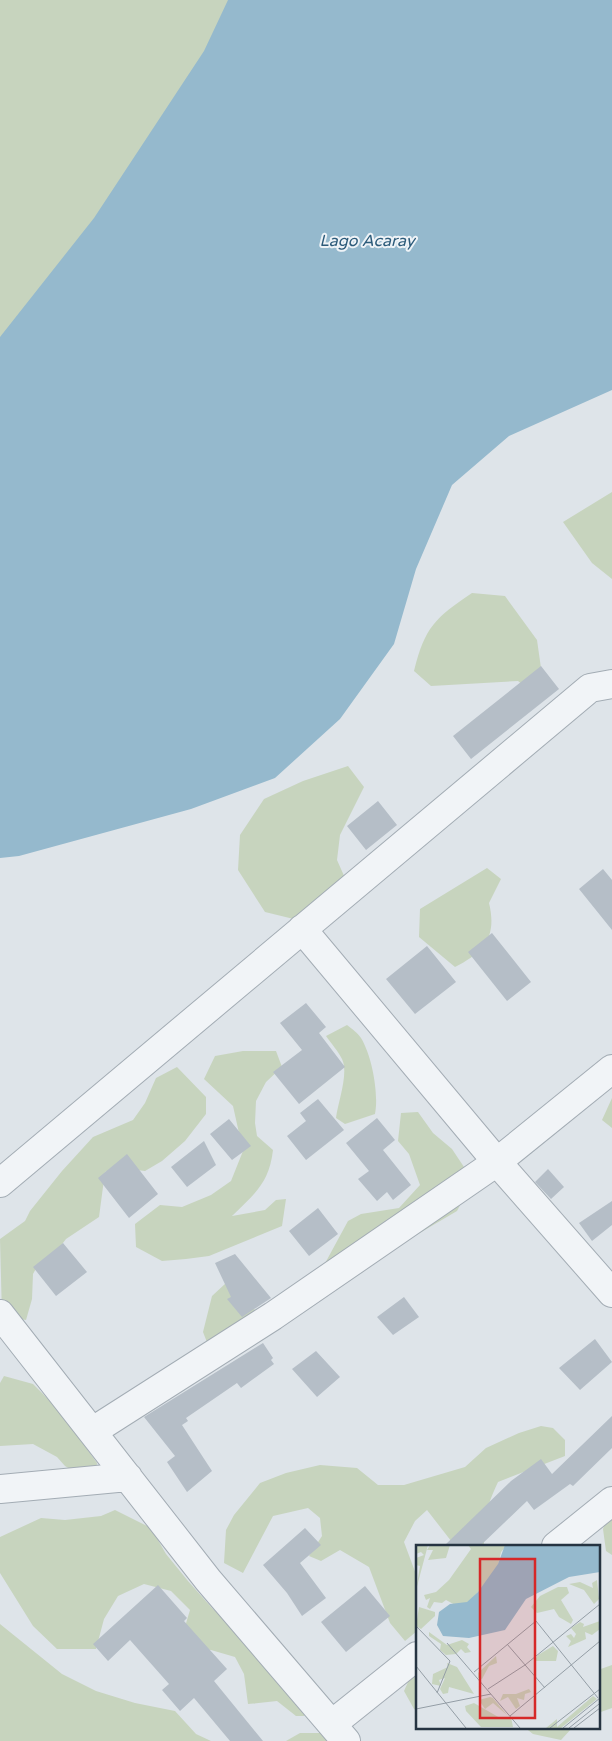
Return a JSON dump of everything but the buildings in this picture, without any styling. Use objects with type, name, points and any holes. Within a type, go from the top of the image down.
[{"type":"street","points":[[0,1183],[590,688],[612,684]]},
{"type":"street","points":[[302,929],[497,1162],[612,1293]]},
{"type":"street","points":[[94,1432],[273,1316],[497,1162],[612,1069]]},
{"type":"street","points":[[0,1314],[208,1580],[339,1732],[416,1657]]},
{"type":"street","points":[[0,1489],[128,1477]]},
{"type":"street","points":[[557,1545],[612,1501]]},
{"type":"green space","points":[[0,0],[234,0],[221,54],[0,355]]},
{"type":"green space","points":[[612,492],[612,579],[592,563],[563,522]]},
{"type":"green space","points":[[472,593],[505,596],[537,640],[541,668],[523,685],[518,681],[431,686],[414,671],[422,644],[433,625],[440,617]]},
{"type":"green space","points":[[348,766],[364,787],[340,835],[337,860],[353,896],[340,916],[306,922],[265,912],[238,870],[240,835],[264,799],[303,781]]},
{"type":"green space","points":[[487,868],[501,879],[489,903],[491,915],[490,934],[481,949],[455,967],[419,937],[420,909]]},
{"type":"green space","points":[[347,1025],[360,1036],[365,1046],[375,1086],[376,1106],[375,1114],[345,1124],[336,1118],[344,1080],[344,1065],[326,1036]]},
{"type":"green space","points":[[243,1051],[276,1051],[282,1067],[266,1082],[256,1101],[255,1123],[257,1136],[273,1150],[268,1172],[259,1188],[232,1216],[265,1210],[276,1200],[286,1199],[282,1226],[209,1256],[162,1261],[136,1247],[135,1224],[160,1205],[182,1207],[211,1195],[231,1181],[243,1151],[233,1106],[204,1079],[215,1056]]},
{"type":"green space","points":[[177,1067],[206,1097],[206,1114],[185,1141],[162,1161],[145,1171],[121,1168],[105,1172],[99,1217],[66,1239],[56,1252],[39,1263],[33,1274],[32,1299],[26,1320],[2,1316],[0,1239],[25,1221],[30,1211],[62,1171],[93,1137],[133,1120],[145,1103],[156,1078]]},
{"type":"green space","points":[[612,1098],[612,1128],[602,1120]]},
{"type":"green space","points":[[418,1112],[433,1133],[452,1149],[464,1167],[469,1188],[457,1211],[367,1264],[352,1278],[327,1279],[323,1267],[348,1221],[361,1214],[399,1208],[420,1185],[409,1154],[398,1141],[401,1113]]},
{"type":"green space","points":[[226,1283],[246,1295],[258,1315],[210,1350],[203,1332],[212,1296]]},
{"type":"green space","points":[[4,1376],[33,1384],[59,1410],[97,1463],[96,1475],[80,1475],[65,1466],[57,1457],[33,1444],[0,1446],[0,1383]]},
{"type":"green space","points":[[541,1426],[553,1428],[565,1440],[565,1456],[498,1482],[487,1512],[484,1544],[454,1545],[427,1510],[415,1521],[404,1542],[416,1574],[416,1632],[405,1641],[390,1623],[369,1567],[340,1550],[321,1561],[309,1556],[322,1536],[320,1518],[308,1508],[273,1516],[243,1573],[224,1563],[226,1530],[234,1515],[260,1483],[286,1473],[320,1465],[357,1468],[378,1485],[404,1485],[465,1467],[486,1448],[519,1433]]},
{"type":"green space","points":[[115,1510],[151,1528],[166,1554],[188,1581],[212,1608],[247,1640],[308,1706],[304,1716],[296,1716],[277,1701],[248,1704],[244,1674],[235,1657],[211,1650],[184,1647],[184,1630],[190,1610],[171,1591],[144,1584],[118,1596],[104,1619],[96,1649],[57,1649],[33,1626],[0,1573],[0,1537],[41,1518],[65,1520],[101,1516]]},
{"type":"green space","points":[[610,1511],[612,1511],[612,1555],[606,1551],[603,1529]]},
{"type":"green space","points":[[0,1624],[62,1674],[96,1691],[135,1703],[175,1711],[196,1734],[211,1741],[0,1741]]},
{"type":"green space","points":[[416,1664],[416,1710],[404,1691]]},
{"type":"green space","points":[[612,1665],[612,1708],[600,1712],[600,1669]]},
{"type":"green space","points":[[525,1728],[572,1728],[561,1740],[533,1734]]},
{"type":"green space","points":[[300,1733],[338,1733],[352,1741],[286,1741]]},
{"type":"water","name":"Lago Acaray","points":[[228,0],[612,0],[612,390],[509,436],[452,485],[416,569],[394,644],[340,719],[275,778],[191,809],[19,856],[0,858],[0,337],[94,218],[204,51]]}]
